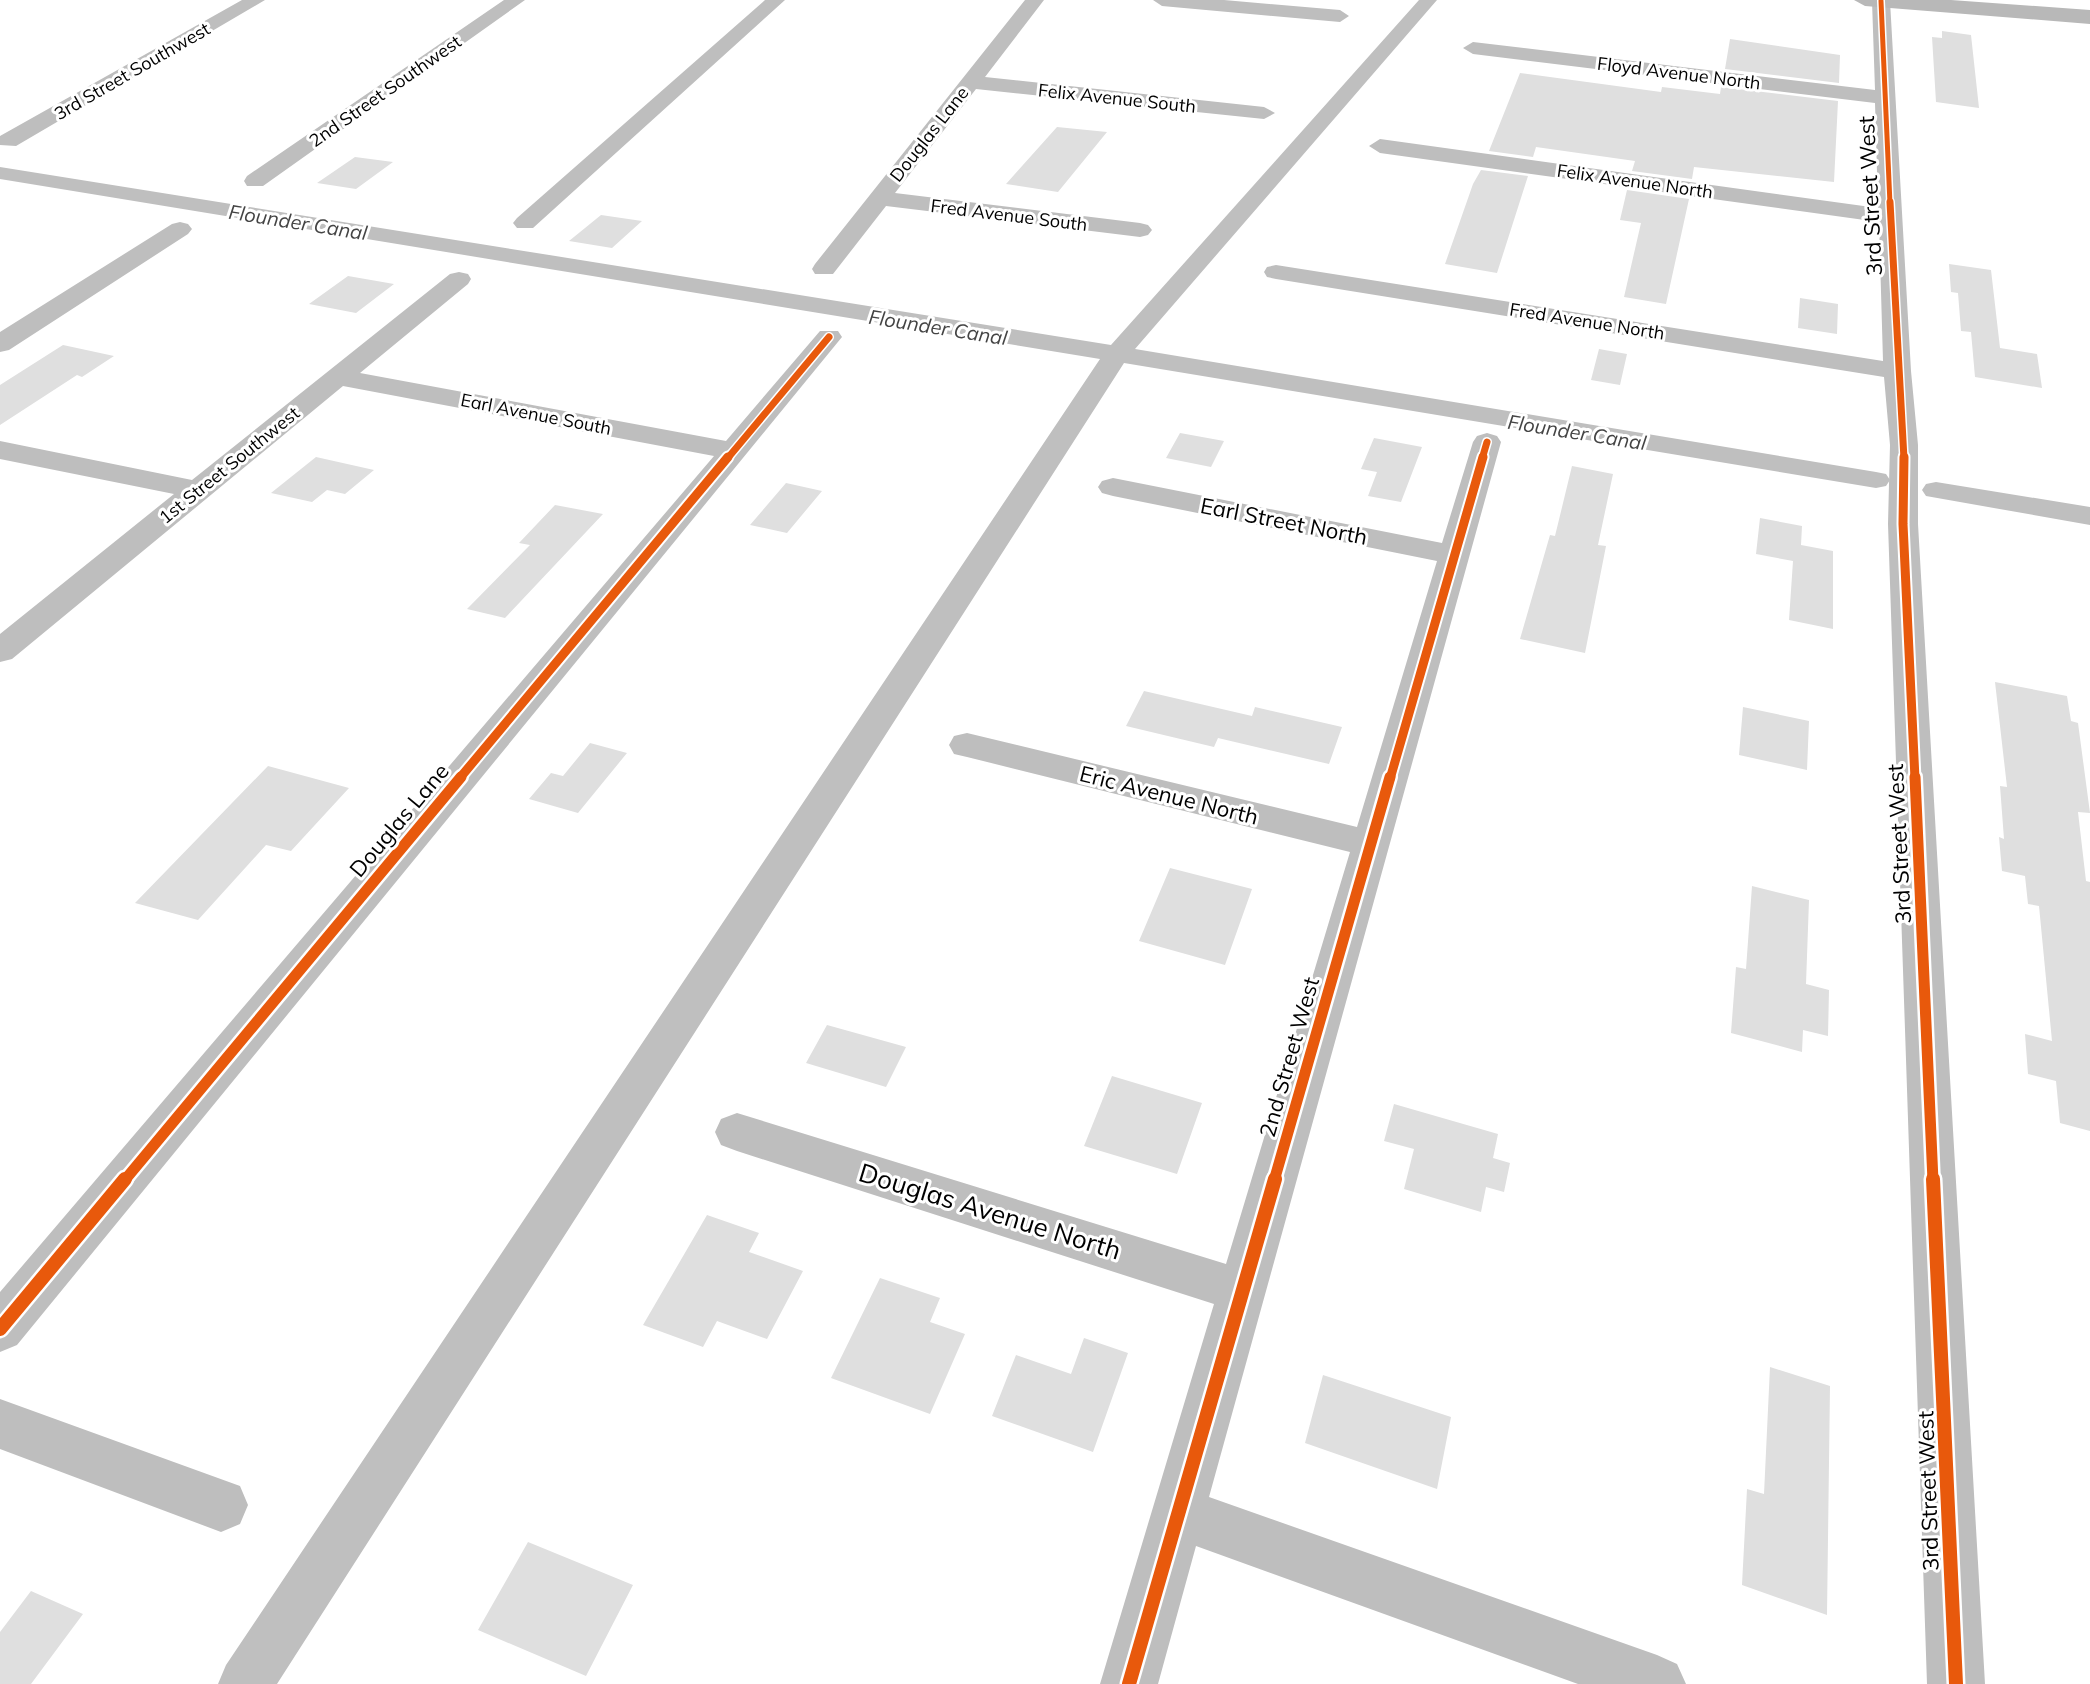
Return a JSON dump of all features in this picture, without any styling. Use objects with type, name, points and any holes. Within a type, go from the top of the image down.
[{"type":"main road","points":[[2047,0],[2090,4]]},
{"type":"main road","points":[[1873,1],[2090,17]]},
{"type":"street","name":"3rd Street Southwest","points":[[8,141],[256,0]]},
{"type":"street","name":"2nd Street Southwest","points":[[255,181],[516,0]]},
{"type":"street","points":[[525,223],[776,0]]},
{"type":"street","name":"Douglas Lane","points":[[824,269],[1035,0]]},
{"type":"street","points":[[1162,0],[1340,16]]},
{"type":"street","name":"3rd Street West","points":[[1873,1],[1886,98],[1897,371],[1904,445],[1903,524],[1956,1684]]},
{"type":"street","name":"Floyd Avenue North","points":[[1473,48],[1886,98]]},
{"type":"street","name":"Felix Avenue South","points":[[970,82],[1264,113]]},
{"type":"street","name":"Felix Avenue North","points":[[1380,146],[1891,217]]},
{"type":"street","name":"Fred Avenue South","points":[[879,198],[1140,230]]},
{"type":"street","points":[[0,344],[180,229]]},
{"type":"street","name":"Fred Avenue North","points":[[1276,272],[1897,371]]},
{"type":"street","name":"1st Street Southwest","points":[[0,651],[459,279]]},
{"type":"street","name":"Douglas Lane","points":[[0,1329],[829,337]]},
{"type":"street","name":"Earl Avenue South","points":[[337,377],[734,451]]},
{"type":"street","name":"2nd Street West","points":[[1129,1684],[1487,442]]},
{"type":"street","points":[[0,450],[197,490]]},
{"type":"street","name":"Earl Street North","points":[[1113,487],[1455,555]]},
{"type":"street","name":"Eric Avenue North","points":[[967,745],[1372,844]]},
{"type":"street","name":"Douglas Avenue North","points":[[737,1132],[1242,1291]]},
{"type":"street","points":[[0,1424],[221,1505]]},
{"type":"street","points":[[1179,1513],[1657,1684]]},
{"type":"building","points":[[1942,31],[1971,35],[1979,108],[1936,102],[1932,37],[1942,38]]},
{"type":"building","points":[[1730,39],[1840,55],[1839,83],[1725,69]]},
{"type":"building","points":[[1520,73],[1661,92],[1662,87],[1720,94],[1721,87],[1838,101],[1834,182],[1694,167],[1692,179],[1632,171],[1635,161],[1536,147],[1533,157],[1489,151]]},
{"type":"building","points":[[1057,127],[1107,132],[1058,192],[1006,184]]},
{"type":"building","points":[[355,157],[393,162],[356,189],[317,183]]},
{"type":"building","points":[[1481,170],[1528,176],[1497,273],[1445,264],[1473,184]]},
{"type":"building","points":[[1627,190],[1689,199],[1666,304],[1624,297],[1641,223],[1620,220]]},
{"type":"building","points":[[601,215],[642,221],[612,248],[569,241]]},
{"type":"building","points":[[1949,264],[1991,270],[2000,348],[2037,354],[2042,388],[1975,377],[1971,332],[1961,331],[1958,293],[1951,292]]},
{"type":"building","points":[[348,276],[394,284],[356,313],[309,304]]},
{"type":"building","points":[[1800,298],[1838,304],[1837,334],[1798,328]]},
{"type":"building","points":[[63,345],[114,356],[82,377],[77,375],[0,425],[0,385]]},
{"type":"building","points":[[1599,349],[1627,354],[1620,385],[1591,380]]},
{"type":"building","points":[[1180,433],[1224,441],[1211,467],[1166,458]]},
{"type":"building","points":[[1374,438],[1422,447],[1401,502],[1368,496],[1377,472],[1361,469]]},
{"type":"building","points":[[316,457],[374,470],[345,494],[327,490],[312,502],[271,493]]},
{"type":"building","points":[[1572,466],[1613,474],[1598,545],[1606,546],[1585,653],[1520,639],[1550,535],[1555,536]]},
{"type":"building","points":[[786,483],[822,491],[787,533],[750,525]]},
{"type":"building","points":[[555,505],[603,514],[505,618],[467,609],[530,545],[519,543]]},
{"type":"building","points":[[1760,518],[1802,526],[1801,545],[1833,551],[1833,629],[1789,620],[1793,561],[1756,554]]},
{"type":"building","points":[[1995,682],[2067,696],[2071,721],[2078,723],[2090,813],[2078,812],[2086,881],[2090,882],[2090,1131],[2060,1123],[2056,1081],[2028,1074],[2025,1034],[2052,1041],[2039,906],[2028,904],[2025,876],[2002,871],[1999,837],[2004,839],[2000,786],[2007,787]]},
{"type":"building","points":[[1144,691],[1252,716],[1255,707],[1342,727],[1329,764],[1218,738],[1214,747],[1126,726]]},
{"type":"building","points":[[1743,707],[1809,721],[1807,770],[1739,755]]},
{"type":"building","points":[[590,743],[627,753],[578,813],[529,799],[551,773],[563,776]]},
{"type":"building","points":[[268,766],[349,788],[291,851],[266,845],[198,920],[135,903]]},
{"type":"building","points":[[1170,868],[1252,889],[1225,965],[1139,941]]},
{"type":"building","points":[[1752,886],[1809,900],[1806,984],[1829,990],[1828,1036],[1803,1030],[1802,1052],[1731,1033],[1736,967],[1746,969]]},
{"type":"building","points":[[827,1025],[906,1047],[886,1087],[806,1063]]},
{"type":"building","points":[[1112,1076],[1202,1103],[1177,1174],[1084,1146]]},
{"type":"building","points":[[1394,1104],[1498,1134],[1493,1158],[1510,1163],[1504,1192],[1486,1187],[1481,1212],[1404,1189],[1414,1149],[1384,1141]]},
{"type":"building","points":[[707,1215],[759,1233],[749,1252],[803,1271],[767,1339],[717,1321],[703,1347],[643,1325]]},
{"type":"building","points":[[880,1278],[940,1298],[930,1322],[965,1334],[930,1414],[831,1378]]},
{"type":"building","points":[[1084,1338],[1128,1353],[1093,1452],[992,1416],[1016,1355],[1071,1374]]},
{"type":"building","points":[[1770,1367],[1830,1386],[1827,1615],[1742,1585],[1747,1489],[1764,1494]]},
{"type":"building","points":[[1323,1375],[1451,1417],[1437,1489],[1305,1443]]},
{"type":"building","points":[[528,1542],[633,1585],[586,1676],[478,1630]]},
{"type":"building","points":[[31,1591],[83,1614],[31,1684],[0,1684],[0,1632]]},
{"type":"waterway","points":[[1118,354],[1428,0]]},
{"type":"waterway","name":"Flounder Canal","points":[[0,173],[1118,354]]},
{"type":"waterway","points":[[245,1684],[1118,354]]},
{"type":"waterway","name":"Flounder Canal","points":[[1118,354],[1876,480]]},
{"type":"waterway","name":"Flounder Canal","points":[[1936,490],[2090,516]]},
{"type":"cycle path","points":[[1881,1],[1897,371],[1904,445],[1903,524],[1956,1684]]},
{"type":"cycle path","points":[[0,1329],[829,337]]},
{"type":"cycle path","points":[[1129,1684],[1487,442]]}]
